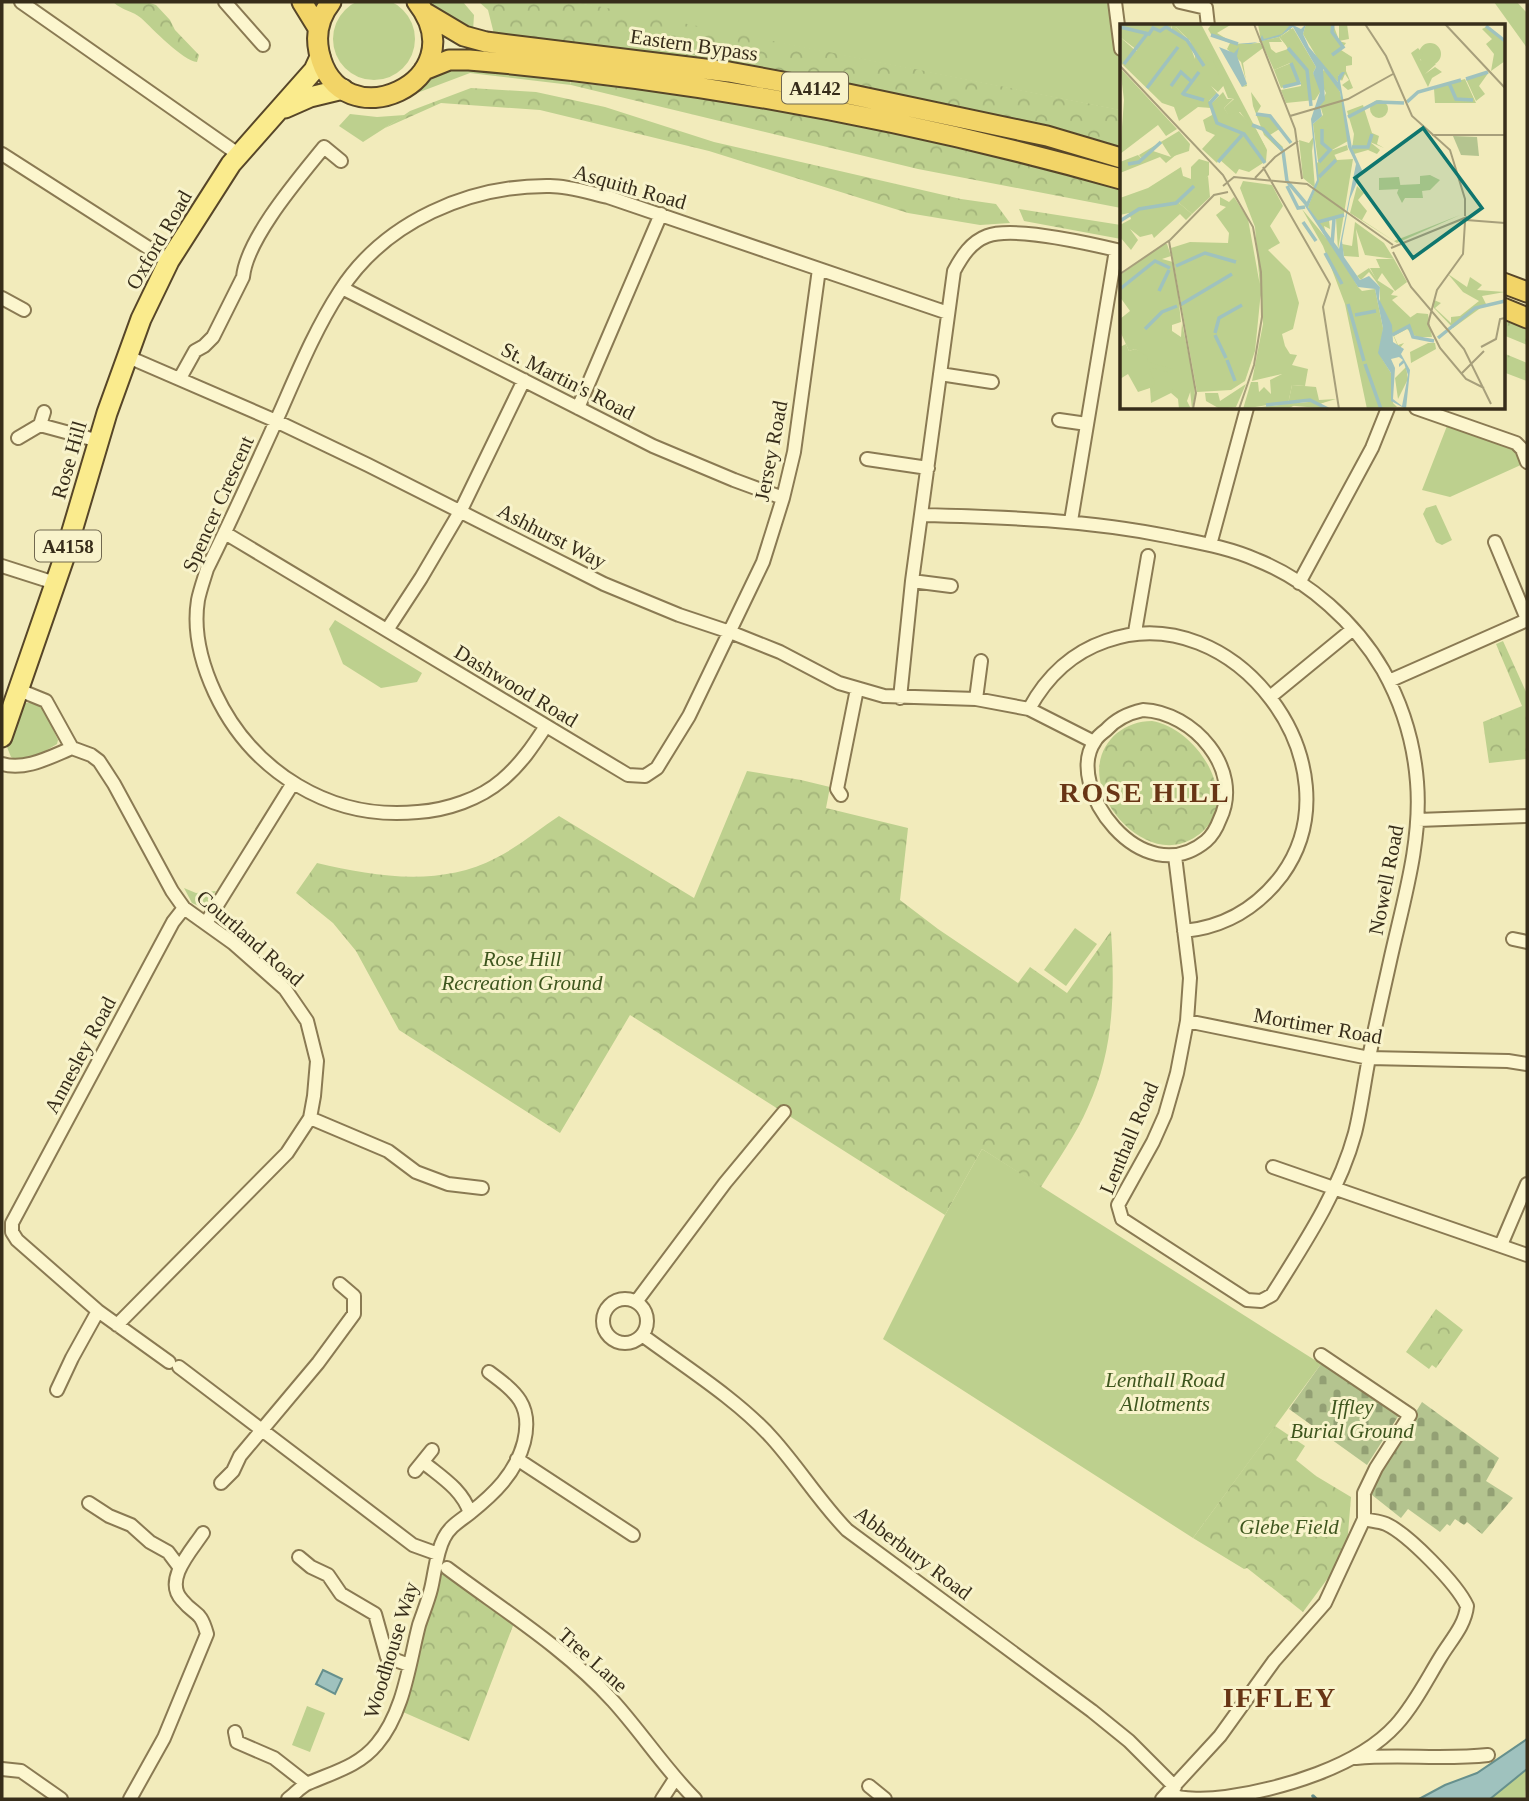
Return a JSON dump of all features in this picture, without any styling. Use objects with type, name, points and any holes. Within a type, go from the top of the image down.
[{"type":"highway","points":[[302,2],[318,28]]},
{"type":"highway","points":[[331,2],[325,9],[318,28],[316,40],[320,57],[330,77],[343,89],[364,98],[388,97],[401,92],[414,83],[424,70],[432,51],[432,30],[422,8]]},
{"type":"highway","name":"Eastern Bypass","points":[[422,8],[464,36],[486,42],[729,72],[1046,136],[1120,158]]},
{"type":"highway","name":"Eastern Bypass","points":[[424,70],[449,60],[468,60],[687,86],[948,134],[1120,179]]},
{"type":"highway","points":[[1504,283],[1526,291]]},
{"type":"highway","points":[[1504,308],[1527,318]]},
{"type":"main road","name":"Oxford Road","points":[[113,395],[141,319],[169,261],[238,154],[314,70],[320,57]]},
{"type":"main road","name":"Oxford Road","points":[[267,121],[289,106],[310,97],[343,89]]},
{"type":"main road","name":"Rose Hill","points":[[2,737],[55,583],[113,395]]},
{"type":"street","points":[[22,2],[238,154]]},
{"type":"street","points":[[225,2],[264,45]]},
{"type":"street","points":[[1115,2],[1120,41]]},
{"type":"street","points":[[1180,2],[1206,5],[1208,24]]},
{"type":"street","points":[[180,379],[195,351],[213,337],[243,276],[253,247],[293,185],[324,147],[341,161]]},
{"type":"street","points":[[2,154],[169,261]]},
{"type":"street","name":"Asquith Road","points":[[276,421],[315,334],[342,288],[374,251],[410,223],[457,200],[503,188],[553,186],[608,197],[948,313]]},
{"type":"street","points":[[578,408],[661,214]]},
{"type":"street","points":[[900,698],[912,581],[954,271],[961,256],[987,236],[1026,233],[1119,251],[1071,521]]},
{"type":"street","name":"Jersey Road","points":[[730,632],[763,562],[783,498],[794,452],[819,269]]},
{"type":"street","name":"St. Martin's Road","points":[[342,288],[653,446],[734,481],[783,498]]},
{"type":"street","points":[[2,298],[24,310]]},
{"type":"street","name":"Ashhurst Way","points":[[126,356],[276,421],[461,510],[604,584],[780,652],[857,689],[900,698],[975,699],[1029,709],[1094,742]]},
{"type":"street","points":[[940,373],[992,382]]},
{"type":"street","points":[[387,630],[461,510],[524,380]]},
{"type":"street","points":[[1210,545],[1246,410]]},
{"type":"street","points":[[1299,583],[1372,448],[1387,410]]},
{"type":"street","points":[[1422,410],[1516,443],[1522,449],[1527,462]]},
{"type":"street","points":[[18,438],[42,419],[99,440]]},
{"type":"street","points":[[1059,419],[1087,424]]},
{"type":"street","name":"Spencer Crescent","points":[[276,421],[207,569],[198,600],[197,634],[206,674],[225,713],[249,748],[293,783],[330,801],[367,811],[403,814],[434,811],[467,800],[500,782],[526,757],[546,726]]},
{"type":"street","points":[[867,459],[928,468]]},
{"type":"street","name":"Nowell Road","points":[[921,515],[1071,521],[1130,529],[1210,545],[1257,560],[1299,583],[1339,613],[1368,648],[1389,681],[1405,719],[1413,749],[1418,820],[1413,856],[1355,1134],[1335,1187],[1318,1220],[1272,1295]]},
{"type":"street","name":"Dashwood Road","points":[[225,533],[628,775],[645,776],[657,768],[690,716],[730,632]]},
{"type":"street","points":[[1389,681],[1527,619],[1495,542]]},
{"type":"street","points":[[1135,632],[1148,556]]},
{"type":"street","points":[[2,566],[55,583]]},
{"type":"street","points":[[912,581],[951,586]]},
{"type":"street","points":[[1270,697],[1353,629]]},
{"type":"street","points":[[1029,709],[1056,670],[1088,647],[1135,632],[1183,635],[1207,645],[1243,669],[1270,697],[1294,738],[1302,766],[1306,793],[1297,846],[1284,871],[1255,903],[1224,923],[1184,932]]},
{"type":"street","points":[[975,699],[981,661]]},
{"type":"street","points":[[841,795],[837,789],[857,689]]},
{"type":"street","points":[[2,764],[14,768],[72,748],[46,701],[19,690]]},
{"type":"street","points":[[1162,712],[1182,721],[1210,748],[1225,779],[1224,812],[1209,838],[1193,850],[1175,856],[1159,855],[1140,849],[1125,838],[1105,815],[1095,797],[1090,777],[1089,755],[1094,742],[1108,727],[1127,715],[1162,712]]},
{"type":"street","name":"Courtland Road","points":[[72,748],[99,761],[184,908],[285,989],[307,1021],[317,1061],[310,1118],[287,1153],[117,1325]]},
{"type":"street","points":[[206,923],[293,783]]},
{"type":"street","points":[[1418,820],[1527,816]]},
{"type":"street","name":"Lenthall Road","points":[[1175,856],[1190,978],[1187,1021],[1177,1073],[1165,1115],[1118,1205],[1122,1219],[1247,1300],[1261,1301],[1272,1295]]},
{"type":"street","name":"Annesley Road","points":[[98,1311],[17,1240],[12,1232],[12,1223],[173,922],[184,908]]},
{"type":"street","points":[[1513,939],[1527,942]]},
{"type":"street","name":"Mortimer Road","points":[[1187,1021],[1369,1058],[1508,1061],[1527,1064]]},
{"type":"street","points":[[636,1301],[725,1183],[784,1112]]},
{"type":"street","points":[[310,1118],[388,1151],[416,1172],[448,1184],[482,1188]]},
{"type":"street","points":[[1273,1167],[1527,1255]]},
{"type":"street","points":[[1501,1245],[1527,1184]]},
{"type":"street","points":[[221,1483],[354,1314],[354,1296],[340,1284]]},
{"type":"street","points":[[615,1301],[636,1301],[642,1306],[647,1321],[642,1335],[631,1342],[617,1341],[606,1332],[603,1325],[605,1311],[615,1301]]},
{"type":"street","points":[[55,1391],[98,1311],[174,1364],[412,1545],[438,1554]]},
{"type":"street","name":"Abberbury Road","points":[[642,1335],[749,1416],[773,1439],[824,1506],[847,1530],[1129,1741],[1169,1793]]},
{"type":"street","points":[[1321,1355],[1410,1415],[1376,1468],[1364,1493],[1364,1519],[1325,1603],[1274,1661],[1220,1735],[1169,1793],[1173,1797],[1199,1799],[1254,1792],[1280,1786],[1356,1758],[1392,1755],[1449,1758],[1488,1755]]},
{"type":"street","name":"Woodhouse Way","points":[[288,1799],[306,1783],[326,1778],[351,1766],[376,1745],[393,1719],[443,1539],[452,1526],[495,1492],[517,1459],[524,1442],[524,1408],[515,1392],[489,1372]]},
{"type":"street","points":[[432,1450],[419,1466],[455,1488],[466,1500],[470,1513]]},
{"type":"street","points":[[517,1459],[633,1535]]},
{"type":"street","points":[[89,1503],[109,1516],[131,1525],[150,1542],[168,1552],[180,1568]]},
{"type":"street","points":[[1356,1758],[1395,1726],[1413,1702],[1464,1620],[1467,1606],[1447,1577],[1420,1550],[1386,1524],[1364,1519]]},
{"type":"street","points":[[130,1799],[164,1738],[207,1634],[202,1616],[180,1599],[175,1583],[180,1568],[203,1533]]},
{"type":"street","points":[[299,1557],[311,1567],[328,1575],[341,1594],[375,1614],[387,1657],[409,1665]]},
{"type":"street","name":"Tree Lane","points":[[447,1568],[576,1665],[614,1701],[675,1779],[695,1799]]},
{"type":"street","points":[[235,1732],[237,1742],[274,1758],[306,1783]]},
{"type":"street","points":[[2,1769],[21,1770],[61,1799]]},
{"type":"street","points":[[662,1799],[675,1779]]},
{"type":"street","points":[[869,1786],[885,1799]]},
{"type":"green space","points":[[358,1],[390,1],[408,16],[414,31],[412,55],[403,68],[390,77],[374,80],[358,77],[345,68],[336,55],[333,39],[336,23],[345,10]]},
{"type":"green space","points":[[113,2],[147,2],[156,5],[199,55],[197,62],[176,51],[138,16]]},
{"type":"green space","points":[[427,2],[463,2],[474,15],[473,31],[433,9]]},
{"type":"green space","points":[[479,2],[572,2],[1120,110],[1120,148],[1035,124],[860,86],[711,59],[494,34],[488,10]]},
{"type":"green space","points":[[572,2],[1111,2],[1120,61],[1119,110]]},
{"type":"green space","points":[[1494,2],[1517,2],[1527,13],[1527,48]]},
{"type":"green space","points":[[460,67],[570,80],[571,85],[470,73],[417,93],[430,78]]},
{"type":"green space","points":[[571,82],[684,95],[863,123],[1120,188],[1120,208],[918,169],[571,85]]},
{"type":"green space","points":[[471,88],[536,92],[605,107],[714,142],[961,199],[996,204],[1010,223],[980,225],[908,213],[709,151],[540,110],[441,103],[385,128],[410,111]]},
{"type":"green space","points":[[350,114],[377,117],[405,115],[363,142],[339,126]]},
{"type":"green space","points":[[1019,209],[1120,225],[1120,239],[1024,221]]},
{"type":"green space","points":[[1504,316],[1527,328],[1527,345],[1504,335]]},
{"type":"green space","points":[[1504,353],[1527,363],[1527,381],[1504,372]]},
{"type":"green space","points":[[1447,426],[1506,446],[1513,450],[1523,464],[1450,497],[1422,490]]},
{"type":"green space","points":[[1436,505],[1452,540],[1442,545],[1436,542],[1423,514],[1426,508]]},
{"type":"green space","points":[[335,620],[422,673],[417,682],[381,688],[343,664],[329,629]]},
{"type":"green space","points":[[1503,641],[1527,694],[1527,759],[1489,763],[1483,722],[1522,706],[1496,644]]},
{"type":"green space","points":[[34,702],[41,704],[58,740],[57,744],[28,759],[11,757],[7,747],[21,707]]},
{"type":"green space","points":[[1152,721],[1170,727],[1187,739],[1201,754],[1212,772],[1217,791],[1216,810],[1207,827],[1190,840],[1175,845],[1146,840],[1133,832],[1111,808],[1100,780],[1101,757],[1112,738],[1130,726]]},
{"type":"green space","name":"Rose Hill Recreation Ground","points":[[747,771],[830,787],[826,808],[908,828],[900,900],[1018,983],[1030,967],[1067,993],[1111,931],[1111,1021],[1097,1086],[1072,1138],[1041,1187],[982,1149],[945,1215],[630,1015],[560,1133],[399,1030],[356,951],[333,923],[296,893],[317,863],[408,877],[453,873],[475,867],[512,849],[559,816],[694,898]]},
{"type":"green space","points":[[184,888],[196,893],[216,891],[203,908],[192,903]]},
{"type":"green space","points":[[1075,928],[1097,944],[1066,986],[1044,970]]},
{"type":"green space","name":"Lenthall Road Allotments","points":[[982,1149],[1321,1364],[1193,1538],[883,1339],[945,1215]]},
{"type":"green space","points":[[1436,1309],[1463,1330],[1436,1368],[1432,1365],[1429,1369],[1406,1352]]},
{"type":"green space","name":"Iffley Burial Ground","points":[[1321,1364],[1399,1415],[1367,1465],[1289,1409]]},
{"type":"green space","points":[[1422,1402],[1499,1458],[1486,1481],[1513,1498],[1482,1534],[1467,1522],[1464,1525],[1455,1519],[1440,1532],[1408,1509],[1401,1518],[1367,1491]]},
{"type":"green space","name":"Glebe Field","points":[[1275,1426],[1305,1446],[1296,1460],[1316,1476],[1351,1497],[1347,1546],[1331,1574],[1303,1612],[1247,1568],[1244,1569],[1193,1538]]},
{"type":"green space","points":[[441,1571],[514,1623],[469,1741],[403,1712]]},
{"type":"green space","points":[[307,1706],[325,1713],[310,1752],[292,1745]]},
{"type":"green space","points":[[1527,1769],[1525,1799],[1490,1799]]},
{"type":"water","points":[[323,1670],[342,1679],[335,1694],[316,1684]]},
{"type":"water","points":[[1527,1739],[1527,1769],[1490,1799],[1419,1799],[1445,1785],[1477,1773]]},
{"type":"waterway","points":[[1313,1796],[1316,1799]]},
{"type":"district","name":"ROSE HILL","points":[[1145,792]]},
{"type":"district","name":"IFFLEY","points":[[1280,1697]]}]
